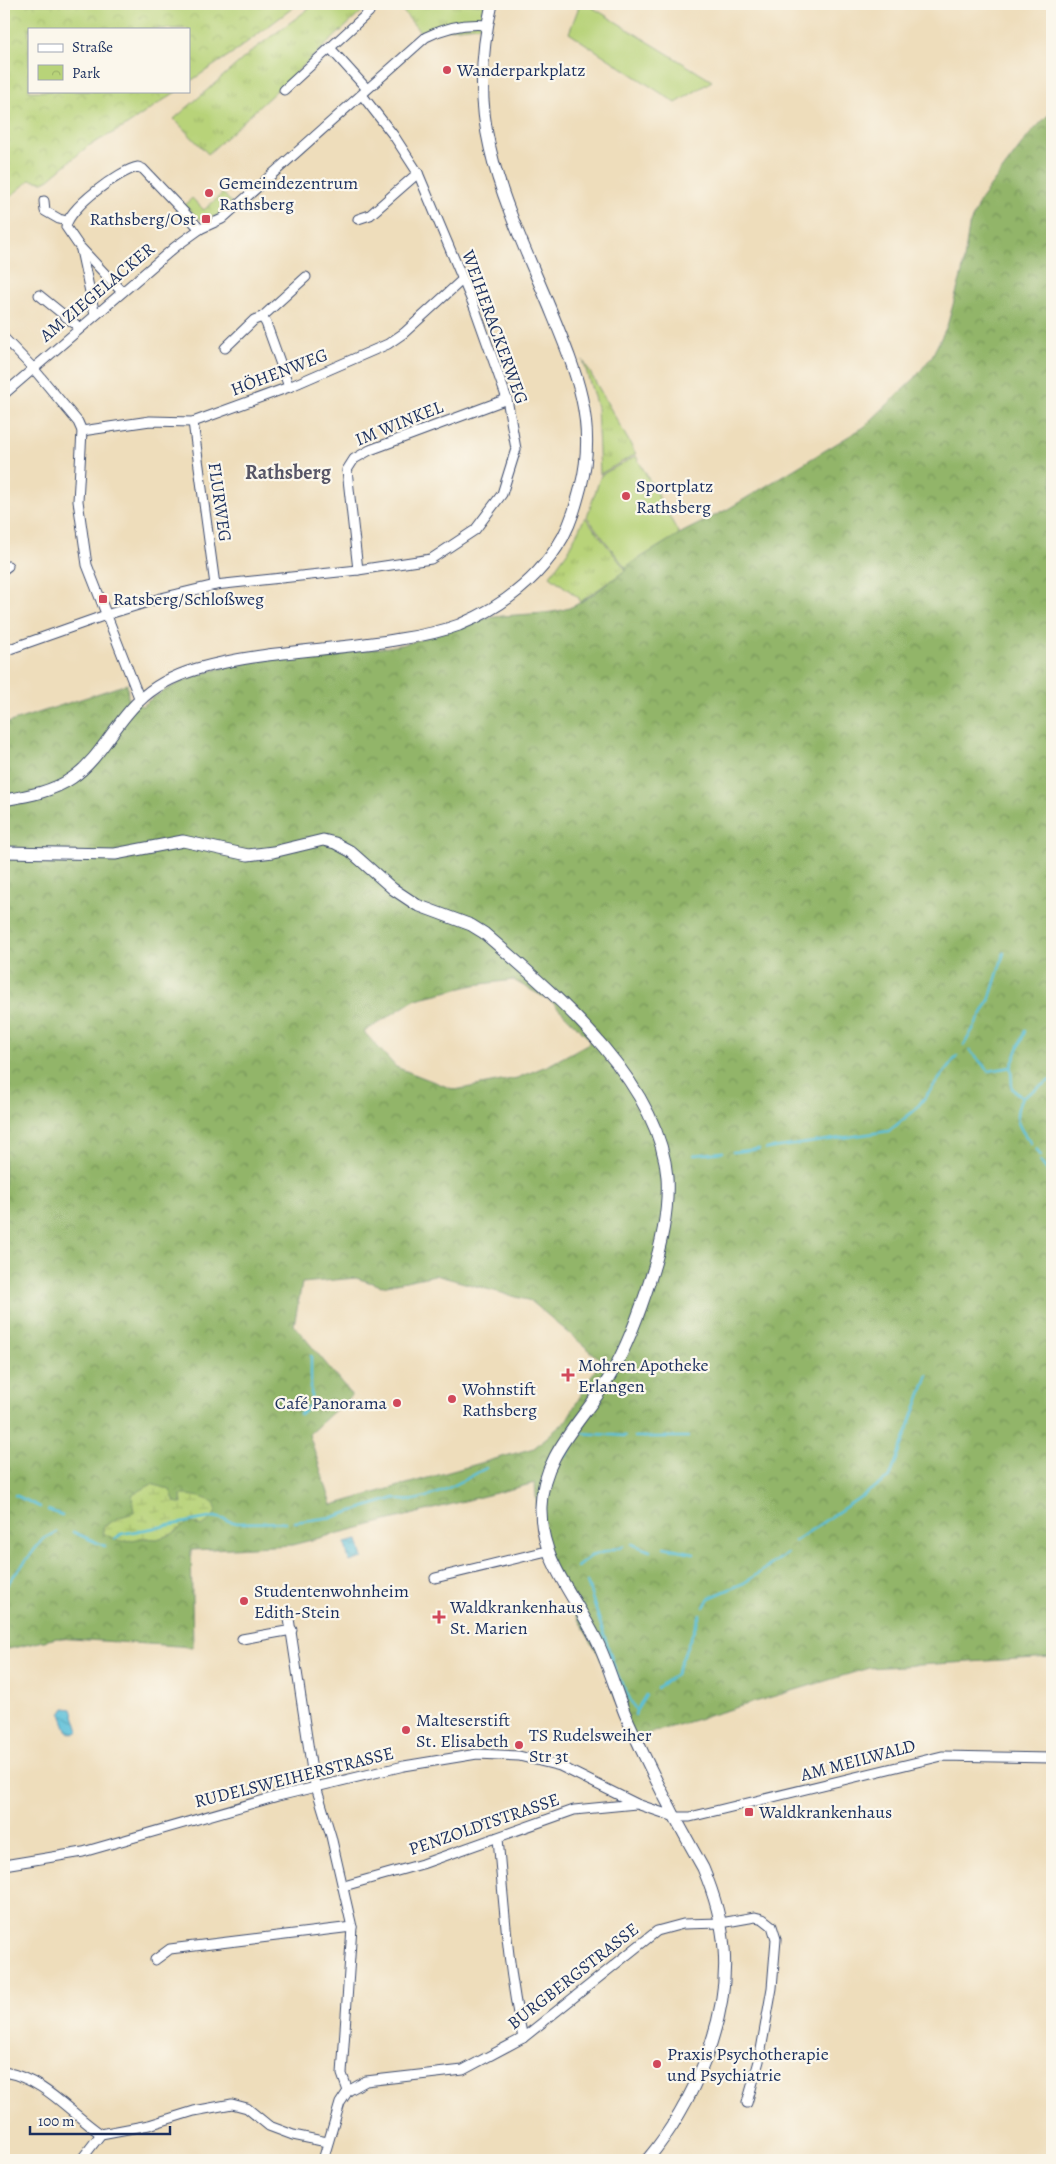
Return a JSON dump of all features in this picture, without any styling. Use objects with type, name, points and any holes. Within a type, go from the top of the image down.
[{"type":"street","points":[[4,800],[38,794],[74,777],[100,750],[140,700],[160,685],[193,670],[233,660],[377,643],[454,627],[480,616],[508,598],[536,574],[556,548],[572,520],[586,469],[588,441],[586,414],[572,363],[502,187],[490,147],[483,106],[483,74],[487,25],[492,4]]},
{"type":"street","points":[[284,90],[369,12]]},
{"type":"street","name":"AM ZIEGELACKER","points":[[4,394],[175,247],[200,230],[222,219],[426,37],[455,26],[487,25]]},
{"type":"street","points":[[330,48],[364,92]]},
{"type":"street","name":"WEIHERACKERWEG","points":[[5,649],[160,598],[215,585],[358,570],[431,559],[475,530],[502,494],[516,449],[507,399],[462,280],[418,173],[364,92]]},
{"type":"street","points":[[122,292],[79,246],[66,227],[67,221],[94,193],[123,173],[138,167],[144,169],[200,230]]},
{"type":"street","points":[[358,219],[370,215],[418,173]]},
{"type":"street","points":[[44,201],[46,211],[59,220],[67,221]]},
{"type":"street","points":[[79,246],[84,258],[96,315]]},
{"type":"street","points":[[225,348],[254,320],[262,317],[306,277]]},
{"type":"street","name":"HÖHENWEG","points":[[82,432],[150,421],[193,422],[289,387],[388,344],[404,333],[462,280]]},
{"type":"street","points":[[39,296],[80,328]]},
{"type":"street","points":[[262,317],[266,323],[289,387]]},
{"type":"street","points":[[4,338],[33,368],[78,422],[82,432],[78,502],[87,565],[140,700]]},
{"type":"street","name":"IM WINKEL","points":[[358,570],[347,470],[354,459],[370,450],[507,399]]},
{"type":"street","name":"FLURWEG","points":[[193,422],[215,585]]},
{"type":"street","points":[[4,852],[87,854],[126,852],[166,842],[183,841],[248,855],[273,852],[323,840],[335,843],[350,851],[393,889],[417,904],[471,925],[484,933],[578,1020],[630,1080],[657,1135],[664,1157],[666,1204],[657,1258],[624,1353],[607,1381],[551,1461],[542,1493],[541,1507],[542,1534],[547,1551],[564,1586],[596,1638],[625,1713],[711,1888],[721,1923],[724,1950],[724,1982],[710,2044],[695,2088],[667,2136],[647,2160]]},
{"type":"street","points":[[435,1578],[547,1551]]},
{"type":"street","points":[[288,1612],[305,1732],[316,1787],[344,1886],[352,1927],[342,2074],[348,2091],[340,2103],[323,2160]]},
{"type":"street","points":[[242,1639],[292,1630]]},
{"type":"street","name":"RUDELSWEIHERSTRASSE","points":[[4,1865],[89,1850],[316,1787],[441,1759],[477,1754],[520,1756],[560,1766],[636,1804],[675,1817]]},
{"type":"street","name":"AM MEILWALD","points":[[675,1817],[690,1818],[942,1756],[1052,1758]]},
{"type":"street","name":"PENZOLDTSTRASSE","points":[[344,1886],[422,1864],[574,1810],[636,1804]]},
{"type":"street","points":[[498,1838],[508,1944],[517,2010],[523,2038]]},
{"type":"street","name":"BURGBERGSTRASSE","points":[[348,2091],[366,2081],[463,2070],[523,2038],[657,1931],[683,1924],[721,1923],[755,1917],[763,1919],[772,1926],[776,1938],[771,1995],[759,2061],[748,2103]]},
{"type":"street","points":[[155,1960],[170,1949],[352,1927]]},
{"type":"street","points":[[4,2072],[16,2074],[48,2090],[101,2134]]},
{"type":"street","points":[[80,2160],[101,2134],[149,2124],[194,2111],[232,2104],[247,2108],[269,2126],[285,2132],[327,2142]]},
{"type":"green space","points":[[4,4],[298,4],[234,52],[190,81],[190,28],[28,28],[28,92],[176,92],[124,127],[88,146],[49,179],[43,182],[30,180],[4,202]]},
{"type":"green space","points":[[315,4],[370,4],[208,154],[174,119],[253,50]]},
{"type":"green space","points":[[397,4],[492,4],[487,25],[420,32]]},
{"type":"green space","points":[[580,4],[587,4],[712,81],[676,103],[569,33]]},
{"type":"green space","points":[[1052,111],[1052,1657],[869,1668],[631,1739],[599,1655],[555,1580],[540,1543],[535,1483],[292,1545],[191,1550],[193,1647],[57,1638],[4,1650],[4,724],[127,684],[128,698],[142,706],[169,688],[198,675],[229,666],[293,656],[358,651],[401,645],[483,619],[560,611],[583,601],[626,570],[625,567],[679,534],[728,509],[864,427],[915,378],[932,356],[947,326],[962,273],[969,226],[980,200],[1029,135]],"holes":[[[513,980],[551,1001],[589,1039],[589,1043],[549,1065],[517,1078],[455,1090],[396,1067],[364,1032],[416,999],[474,985]],[[435,1275],[531,1301],[601,1360],[566,1421],[534,1448],[332,1505],[309,1434],[352,1395],[294,1325],[302,1283],[356,1278],[382,1286]]]},
{"type":"green space","points":[[223,193],[232,204],[215,217],[207,215],[198,219],[185,205],[192,198],[204,210]]},
{"type":"green space","points":[[583,360],[636,454],[600,474],[597,407]]},
{"type":"green space","name":"Sportplatz Rathsberg","points":[[636,456],[679,534],[625,567],[587,517],[601,475]]},
{"type":"green space","points":[[585,517],[626,570],[580,602],[579,598],[550,576],[568,551]]},
{"type":"green space","points":[[152,1484],[170,1490],[175,1502],[182,1504],[181,1495],[206,1499],[212,1502],[215,1512],[202,1526],[189,1522],[172,1534],[157,1539],[143,1538],[120,1542],[103,1533],[103,1527],[120,1517],[134,1513],[132,1495]]},
{"type":"water","points":[[358,1540],[363,1558],[349,1562],[345,1543]]},
{"type":"water","points":[[65,1708],[72,1709],[79,1731],[73,1734],[68,1732],[61,1714]]},
{"type":"waterway","points":[[964,1045],[989,1001],[1004,953]]},
{"type":"waterway","points":[[1011,1067],[1025,1031]]},
{"type":"waterway","points":[[970,1051],[989,1071],[1011,1067],[1012,1088],[1022,1098],[1017,1111],[1018,1122],[1031,1143]]},
{"type":"waterway","points":[[766,1149],[889,1131],[915,1110],[957,1056]]},
{"type":"waterway","points":[[1022,1098],[1052,1079]]},
{"type":"waterway","points":[[1036,1148],[1041,1156]]},
{"type":"waterway","points":[[733,1152],[759,1149]]},
{"type":"waterway","points":[[694,1155],[723,1152]]},
{"type":"waterway","points":[[1040,1161],[1052,1177]]},
{"type":"waterway","points":[[300,1414],[311,1404],[311,1356]]},
{"type":"waterway","points":[[795,1541],[890,1477],[928,1375]]},
{"type":"waterway","points":[[565,1457],[577,1436],[581,1433],[625,1436]]},
{"type":"waterway","points":[[635,1437],[688,1437]]},
{"type":"waterway","points":[[295,1522],[333,1517],[395,1498],[415,1500],[428,1497],[486,1468]]},
{"type":"waterway","points":[[15,1495],[40,1507]]},
{"type":"waterway","points":[[48,1510],[62,1515]]},
{"type":"waterway","points":[[115,1539],[121,1534],[215,1517],[237,1523],[286,1522]]},
{"type":"waterway","points":[[4,1588],[43,1539],[56,1532]]},
{"type":"waterway","points":[[73,1532],[105,1546]]},
{"type":"waterway","points":[[632,1544],[650,1551]]},
{"type":"waterway","points":[[577,1567],[591,1556],[623,1546]]},
{"type":"waterway","points":[[664,1547],[694,1553]]},
{"type":"waterway","points":[[704,1607],[709,1598],[744,1583],[787,1554]]},
{"type":"waterway","points":[[587,1582],[616,1672],[636,1711],[635,1715]]},
{"type":"waterway","points":[[657,1688],[676,1674],[700,1615]]},
{"type":"waterway","points":[[636,1711],[646,1695]]},
{"type":"place","name":"Wanderparkplatz","points":[[447,70]]},
{"type":"place","name":"Gemeindezentrum Rathsberg","points":[[209,193]]},
{"type":"place","name":"Rathsberg/Ost","points":[[206,219]]},
{"type":"place","name":"Sportplatz Rathsberg","points":[[626,496]]},
{"type":"place","name":"Ratsberg/Schloßweg","points":[[103,599]]},
{"type":"place","name":"Mohren Apotheke Erlangen","points":[[568,1375]]},
{"type":"place","name":"Wohnstift Rathsberg","points":[[452,1399]]},
{"type":"place","name":"Café Panorama","points":[[397,1403]]},
{"type":"place","name":"Studentenwohnheim Edith-Stein","points":[[244,1601]]},
{"type":"place","name":"Waldkrankenhaus St. Marien","points":[[439,1617]]},
{"type":"place","name":"Malteserstift St. Elisabeth","points":[[406,1730]]},
{"type":"place","name":"TS Rudelsweiher Str 3t","points":[[519,1745]]},
{"type":"place","name":"Waldkrankenhaus","points":[[749,1812]]},
{"type":"place","name":"Praxis Psychotherapie und Psychiatrie","points":[[657,2064]]},
{"type":"district","name":"Rathsberg","points":[[288,472]]}]
